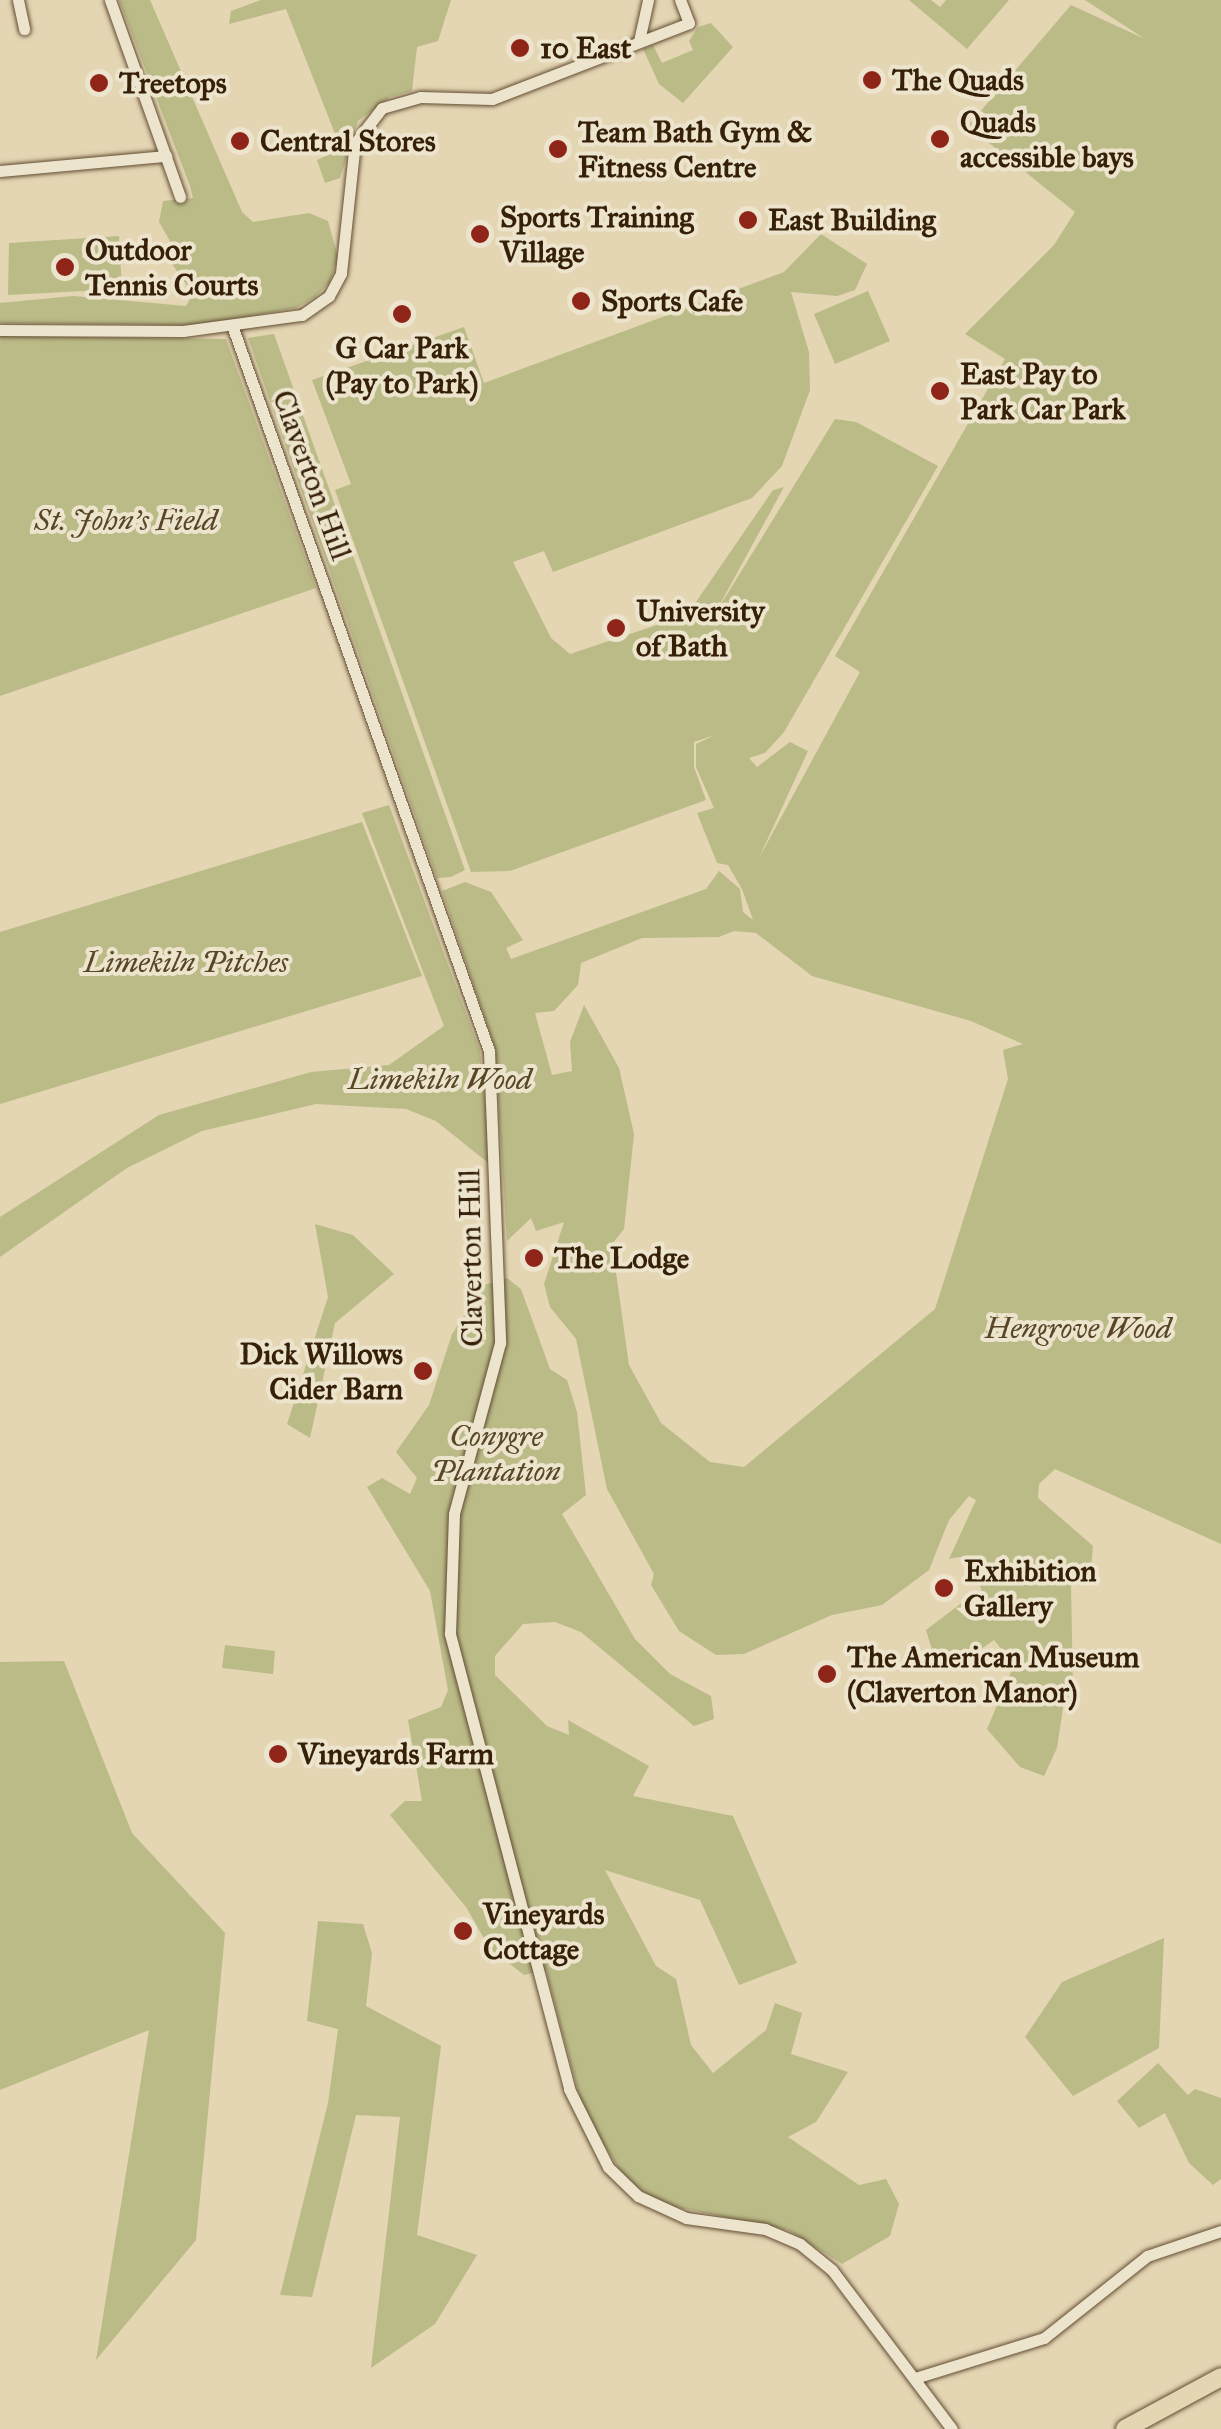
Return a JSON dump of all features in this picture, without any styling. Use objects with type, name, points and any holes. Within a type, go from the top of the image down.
[{"type":"highway","points":[[1126,2429],[1221,2378]]},
{"type":"street","points":[[18,0],[24,29]]},
{"type":"street","points":[[110,0],[180,197]]},
{"type":"street","points":[[639,41],[648,0]]},
{"type":"street","points":[[0,330],[233,328],[285,322],[328,296],[344,260],[355,143],[382,108],[420,97],[492,98],[688,23],[680,0]]},
{"type":"street","points":[[0,171],[166,156]]},
{"type":"street","name":"Claverton Hill","points":[[233,328],[490,1051],[500,1342],[454,1514],[450,1634],[570,2090],[594,2145],[622,2182],[660,2210],[765,2229],[800,2244],[832,2270],[952,2429]]},
{"type":"street","points":[[915,2378],[1044,2338],[1147,2256],[1221,2231]]},
{"type":"green space","points":[[119,0],[150,0],[242,212],[253,222],[309,213],[328,221],[338,257],[330,282],[315,297],[296,308],[199,325],[0,323],[0,303],[73,296],[186,306],[193,294],[172,264],[170,241],[159,222],[163,201],[193,198],[190,186]]},
{"type":"green space","points":[[261,0],[451,0],[438,41],[417,47],[412,91],[390,97],[358,121],[340,178],[325,183],[317,160],[341,149],[286,9],[229,24],[231,11]]},
{"type":"green space","points":[[909,0],[931,0],[940,7],[946,0],[1009,0],[967,49]]},
{"type":"green space","name":"Hengrove Wood","points":[[1085,0],[1221,0],[1221,1544],[1055,1469],[1039,1484],[1038,1498],[1093,1546],[1091,1570],[1071,1582],[1073,1693],[1064,1701],[1057,1748],[1044,1776],[1020,1767],[987,1729],[1014,1665],[994,1640],[956,1667],[936,1663],[926,1630],[972,1595],[984,1597],[975,1573],[959,1557],[949,1559],[976,1500],[969,1496],[949,1520],[929,1570],[882,1605],[832,1615],[744,1654],[716,1655],[679,1631],[651,1585],[654,1574],[607,1489],[576,1339],[550,1307],[544,1284],[564,1222],[536,1231],[531,1218],[507,1241],[495,1048],[442,891],[465,882],[491,892],[523,940],[506,948],[511,959],[706,889],[719,871],[740,889],[743,912],[753,920],[742,889],[728,865],[717,863],[697,813],[714,808],[696,767],[696,744],[715,735],[694,742],[694,767],[706,800],[510,871],[471,872],[335,490],[351,484],[312,380],[464,327],[484,383],[784,272],[821,234],[867,264],[855,290],[837,296],[791,292],[809,352],[810,390],[782,466],[752,498],[553,572],[544,551],[513,562],[551,638],[570,654],[687,615],[773,490],[784,487],[713,617],[835,419],[856,422],[938,466],[784,732],[765,753],[749,758],[757,767],[790,742],[808,751],[759,858],[860,672],[835,656],[1005,359],[965,334],[1054,245],[1075,212],[968,126],[1071,5],[1145,39]],"holes":[[[756,933],[812,976],[971,1021],[1023,1044],[1003,1050],[1008,1079],[935,1309],[744,1467],[710,1462],[661,1423],[629,1365],[612,1244],[624,1229],[634,1134],[619,1068],[584,1005],[570,1042],[572,1071],[552,1075],[535,1013],[554,1011],[578,985],[581,963],[642,938]]]},
{"type":"green space","points":[[711,23],[733,47],[683,103],[659,84],[643,49],[653,45],[662,63],[693,50],[689,41],[698,27]]},
{"type":"green space","name":"Outdoor Tennis Courts","points":[[119,236],[122,289],[8,295],[9,243]]},
{"type":"green space","points":[[868,291],[890,341],[835,364],[814,314]]},
{"type":"green space","points":[[274,334],[465,870],[451,877],[437,878],[248,338]]},
{"type":"green space","name":"St. John's Field","points":[[0,336],[226,339],[316,588],[0,696]]},
{"type":"green space","name":"Limekiln Wood","points":[[389,805],[480,1051],[492,1166],[436,1121],[406,1109],[316,1104],[202,1131],[127,1168],[0,1257],[0,1217],[159,1115],[311,1072],[389,1065],[444,1026],[362,813]]},
{"type":"green space","name":"Limekiln Pitches","points":[[362,822],[422,976],[0,1104],[0,932]]},
{"type":"green space","points":[[315,1224],[353,1235],[394,1274],[335,1323],[310,1438],[287,1424],[328,1297]]},
{"type":"green space","name":"Conygre Plantation","points":[[507,1278],[521,1289],[550,1369],[567,1380],[577,1412],[586,1495],[562,1514],[635,1639],[670,1674],[711,1696],[714,1719],[694,1726],[581,1632],[555,1622],[523,1624],[495,1656],[495,1675],[547,1726],[569,1735],[568,1720],[649,1766],[633,1796],[733,1816],[797,1963],[739,1985],[700,1900],[605,1870],[656,1966],[676,1979],[691,2045],[713,2073],[766,2030],[775,2003],[802,2013],[791,2054],[848,2072],[816,2122],[788,2137],[859,2185],[886,2179],[899,2204],[890,2236],[842,2264],[788,2230],[661,2204],[625,2178],[584,2113],[546,1970],[524,1975],[490,1949],[466,1907],[390,1815],[405,1801],[422,1801],[408,1720],[441,1707],[448,1690],[430,1591],[367,1487],[382,1478],[410,1494],[417,1478],[396,1452],[429,1405],[452,1334],[484,1285]]},
{"type":"green space","points":[[225,1645],[275,1651],[273,1674],[222,1668]]},
{"type":"green space","points":[[64,1661],[132,1833],[225,1933],[196,2240],[96,2360],[149,2030],[0,2090],[0,1662]]},
{"type":"green space","points":[[318,1921],[363,1924],[372,1953],[366,2006],[441,2046],[417,2235],[477,2255],[435,2324],[371,2368],[400,2117],[356,2115],[312,2297],[280,2295],[328,2103],[338,2029],[307,2021]]},
{"type":"green space","points":[[1164,1938],[1159,2048],[1073,2096],[1025,2037],[1062,1982]]},
{"type":"green space","points":[[1158,2063],[1188,2095],[1195,2089],[1221,2098],[1221,2179],[1213,2185],[1189,2163],[1165,2113],[1139,2128],[1117,2101]]},
{"type":"place","name":"10 East","points":[[520,48]]},
{"type":"place","name":"The Quads","points":[[872,80]]},
{"type":"place","name":"Treetops","points":[[99,83]]},
{"type":"place","name":"Quads accessible bays","points":[[940,139]]},
{"type":"place","name":"Central Stores","points":[[240,141]]},
{"type":"place","name":"Team Bath Gym & Fitness Centre","points":[[558,149]]},
{"type":"place","name":"East Building","points":[[748,220]]},
{"type":"place","name":"Sports Training Village","points":[[480,234]]},
{"type":"place","name":"Outdoor Tennis Courts","points":[[65,267]]},
{"type":"place","name":"Sports Cafe","points":[[581,301]]},
{"type":"place","name":"G Car Park (Pay to Park)","points":[[402,314]]},
{"type":"place","name":"East Pay to Park Car Park","points":[[940,391]]},
{"type":"place","name":"University of Bath","points":[[616,628]]},
{"type":"place","name":"The Lodge","points":[[534,1258]]},
{"type":"place","name":"Dick Willows Cider Barn","points":[[423,1371]]},
{"type":"place","name":"Exhibition Gallery","points":[[944,1588]]},
{"type":"place","name":"The American Museum (Claverton Manor)","points":[[827,1674]]},
{"type":"place","name":"Vineyards Farm","points":[[278,1754]]},
{"type":"place","name":"Vineyards Cottage","points":[[463,1931]]}]
